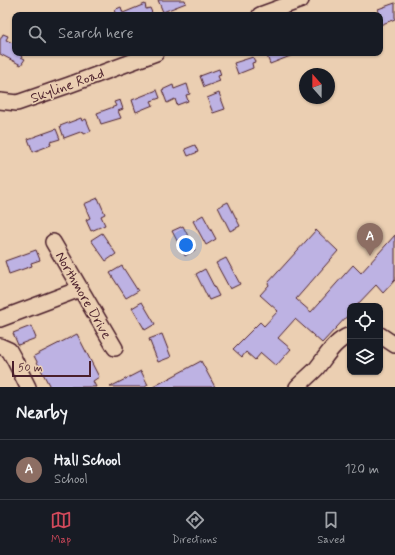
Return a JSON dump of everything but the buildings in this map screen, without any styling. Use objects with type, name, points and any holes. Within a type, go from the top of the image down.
[{"type":"street","points":[[268,12],[301,0]]},
{"type":"street","name":"Skyline Road","points":[[0,101],[18,103],[148,56]]},
{"type":"street","name":"Northmore Drive","points":[[53,242],[115,348]]},
{"type":"street","points":[[0,319],[80,289]]},
{"type":"street","points":[[297,387],[316,368],[332,348],[347,336]]},
{"type":"street","points":[[383,337],[395,345]]},
{"type":"street","points":[[0,346],[9,350],[28,387]]},
{"type":"place","name":"Hall School","points":[[370,256]]}]
